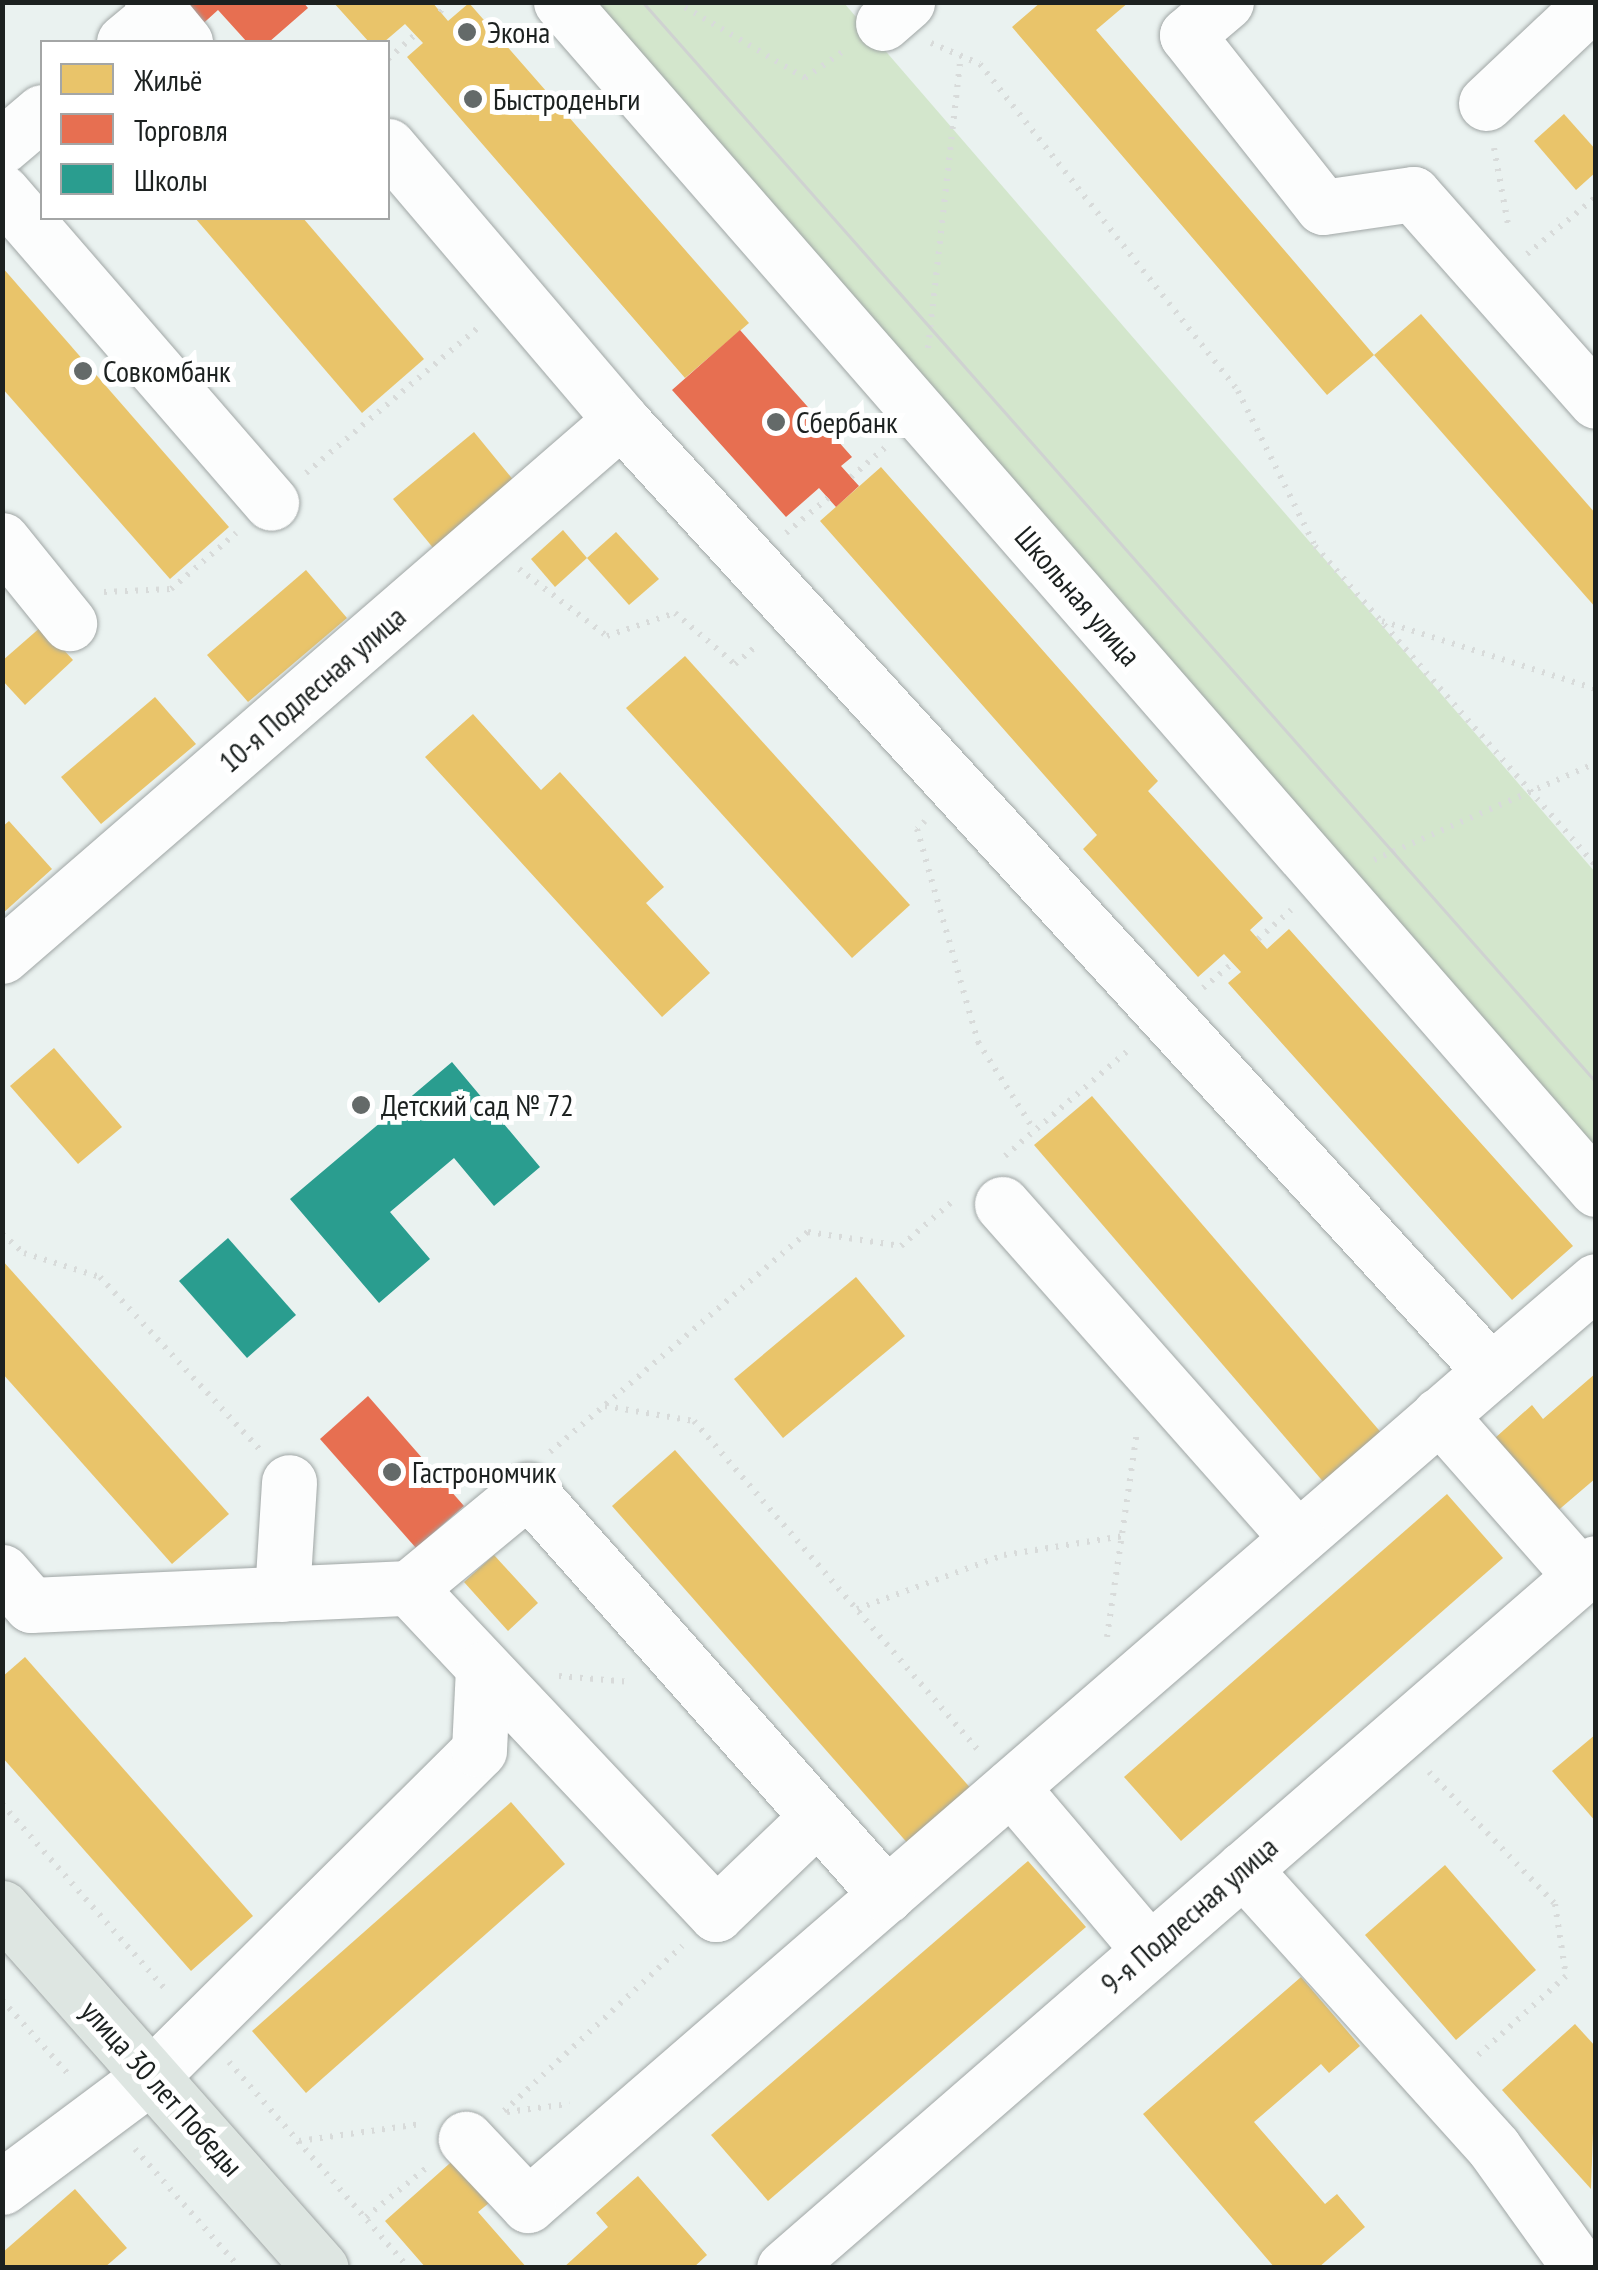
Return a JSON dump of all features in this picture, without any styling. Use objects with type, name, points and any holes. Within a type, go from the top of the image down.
[{"type":"main road","name":"улица 30 лет Победы","points":[[2,1908],[321,2268]]},
{"type":"street","name":"Школьная улица","points":[[562,2],[1596,1189]]},
{"type":"street","points":[[1226,2],[1187,36],[1323,207],[1413,194],[1596,401]]},
{"type":"street","points":[[1486,103],[1592,2]]},
{"type":"street","points":[[2,146],[40,114]]},
{"type":"street","points":[[390,148],[620,420],[1491,1371]]},
{"type":"street","points":[[2,192],[271,503]]},
{"type":"street","name":"10-я Подлесная улица","points":[[2,956],[620,420]]},
{"type":"street","points":[[2,540],[70,623]]},
{"type":"street","points":[[990,1184],[1296,1538]]},
{"type":"street","points":[[466,2140],[528,2205],[1596,1281]]},
{"type":"street","points":[[1439,1414],[1588,1569]]},
{"type":"street","points":[[282,1594],[289,1482]]},
{"type":"street","points":[[2,1572],[31,1605],[410,1588],[528,1490],[887,1895]]},
{"type":"street","name":"9-я Подлесная улица","points":[[784,2268],[1588,1569]]},
{"type":"street","points":[[410,1588],[716,1914],[817,1817]]},
{"type":"street","points":[[2,2186],[151,2076],[478,1750],[483,1670]]},
{"type":"street","points":[[1010,1787],[1149,1950]]},
{"type":"street","points":[[1243,1869],[1440,2089],[1580,2268]]},
{"type":"path","points":[[440,12],[446,2]]},
{"type":"path","points":[[676,2],[806,78],[892,9],[961,56],[980,64],[1238,391],[1315,546],[1596,866]]},
{"type":"path","points":[[390,57],[415,35]]},
{"type":"path","points":[[922,416],[961,56]]},
{"type":"path","points":[[1486,103],[1515,264],[1596,197]]},
{"type":"path","points":[[483,540],[607,636],[675,613],[736,664],[796,612]]},
{"type":"path","points":[[1380,621],[1596,689]]},
{"type":"path","points":[[1326,880],[1596,763]]},
{"type":"path","points":[[956,786],[918,829],[978,1042],[1035,1131]]},
{"type":"path","points":[[528,1490],[529,1470],[808,1232],[900,1246],[990,1184],[1035,1131],[1167,1018]]},
{"type":"path","points":[[2,1234],[24,1253],[100,1277],[289,1482]]},
{"type":"path","points":[[1090,1718],[1124,1536],[1144,1366]]},
{"type":"path","points":[[605,1406],[694,1422],[1010,1787]]},
{"type":"path","points":[[857,1609],[1004,1555],[1124,1536]]},
{"type":"path","points":[[483,1670],[700,1687]]},
{"type":"path","points":[[1394,1734],[1555,1904],[1566,1976],[1440,2089]]},
{"type":"path","points":[[366,2218],[466,2140],[716,1914]]},
{"type":"green space","points":[[586,3],[844,3],[1595,872],[1595,1156]]},
{"type":"building: Жильё","points":[[333,2],[432,2],[448,21],[469,3],[749,323],[685,378],[407,57],[423,43],[405,24],[386,40],[367,40]]},
{"type":"building: Жильё","points":[[1041,2],[1129,2],[1096,30],[1374,355],[1327,395],[1012,27]]},
{"type":"building: Жильё","points":[[1564,114],[1596,150],[1596,172],[1576,190],[1534,141]]},
{"type":"building: Жильё","points":[[197,220],[305,220],[424,359],[362,413]]},
{"type":"building: Жильё","points":[[2,267],[229,527],[170,579],[2,388]]},
{"type":"building: Жильё","points":[[1421,314],[1596,514],[1596,608],[1374,355]]},
{"type":"building: Жильё","points":[[474,432],[515,482],[434,549],[393,499]]},
{"type":"building: Жильё","points":[[881,467],[1158,781],[1148,791],[1263,918],[1250,930],[1267,949],[1289,929],[1573,1246],[1512,1300],[1228,983],[1241,972],[1224,954],[1198,977],[1083,849],[1097,835],[820,521]]},
{"type":"building: Жильё","points":[[563,530],[587,558],[555,587],[531,559]]},
{"type":"building: Жильё","points":[[616,532],[659,579],[629,605],[587,558]]},
{"type":"building: Жильё","points":[[306,570],[347,618],[248,702],[207,655]]},
{"type":"building: Жильё","points":[[42,626],[73,660],[25,705],[2,680],[2,661]]},
{"type":"building: Жильё","points":[[685,656],[910,905],[852,958],[626,708]]},
{"type":"building: Жильё","points":[[155,697],[196,744],[101,824],[61,777]]},
{"type":"building: Жильё","points":[[473,714],[541,790],[560,772],[664,887],[646,903],[710,973],[662,1017],[425,757]]},
{"type":"building: Жильё","points":[[9,821],[52,869],[2,914],[2,827]]},
{"type":"building: Жильё","points":[[54,1048],[122,1127],[78,1164],[10,1086]]},
{"type":"building: Жильё","points":[[1092,1096],[1384,1436],[1326,1485],[1034,1145]]},
{"type":"building: Жильё","points":[[2,1260],[229,1514],[172,1564],[2,1373]]},
{"type":"building: Жильё","points":[[856,1277],[905,1336],[783,1438],[734,1379]]},
{"type":"building: Жильё","points":[[1596,1373],[1596,1478],[1548,1519],[1485,1447],[1532,1405],[1543,1419]]},
{"type":"building: Жильё","points":[[675,1450],[973,1791],[910,1846],[612,1506]]},
{"type":"building: Жильё","points":[[1447,1494],[1503,1558],[1181,1841],[1124,1777]]},
{"type":"building: Жильё","points":[[494,1555],[538,1603],[508,1631],[464,1582]]},
{"type":"building: Жильё","points":[[25,1657],[253,1916],[191,1971],[2,1757],[2,1677]]},
{"type":"building: Жильё","points":[[1596,1734],[1596,1822],[1552,1771]]},
{"type":"building: Жильё","points":[[511,1802],[565,1864],[306,2093],[252,2031]]},
{"type":"building: Жильё","points":[[1028,1861],[1086,1927],[768,2201],[711,2135]]},
{"type":"building: Жильё","points":[[1445,1865],[1536,1970],[1456,2040],[1365,1935]]},
{"type":"building: Жильё","points":[[1301,1977],[1360,2046],[1329,2073],[1321,2064],[1254,2122],[1325,2204],[1337,2194],[1365,2227],[1318,2268],[1275,2268],[1143,2114]]},
{"type":"building: Жильё","points":[[1575,2024],[1596,2047],[1591,2189],[1502,2090]]},
{"type":"building: Жильё","points":[[458,2156],[495,2198],[478,2212],[527,2268],[426,2268],[385,2221]]},
{"type":"building: Жильё","points":[[638,2176],[707,2255],[693,2268],[563,2268],[608,2227],[596,2213]]},
{"type":"building: Жильё","points":[[75,2189],[127,2248],[104,2268],[2,2268],[2,2253]]},
{"type":"building: Торговля","points":[[173,2],[303,2],[308,8],[271,40],[245,40],[218,10],[197,29]]},
{"type":"building: Торговля","points":[[740,330],[852,457],[841,466],[859,486],[836,507],[819,488],[786,517],[672,390]]},
{"type":"building: Торговля","name":"Гастрономчик","points":[[368,1396],[464,1506],[416,1548],[320,1439]]},
{"type":"building: Школы","points":[[452,1062],[540,1167],[494,1206],[454,1158],[390,1212],[430,1259],[379,1303],[290,1199]]},
{"type":"building: Школы","points":[[228,1238],[296,1315],[247,1358],[179,1281]]},
{"type":"tram line","points":[[643,2],[1596,1082]]},
{"type":"place","name":"Экона","points":[[467,32]]},
{"type":"place","name":"Быстроденьги","points":[[473,99]]},
{"type":"place","name":"Совкомбанк","points":[[83,371]]},
{"type":"place","name":"Сбербанк","points":[[776,422]]},
{"type":"place","name":"Детский сад № 72","points":[[361,1105]]},
{"type":"place","name":"Гастрономчик","points":[[392,1472]]}]
